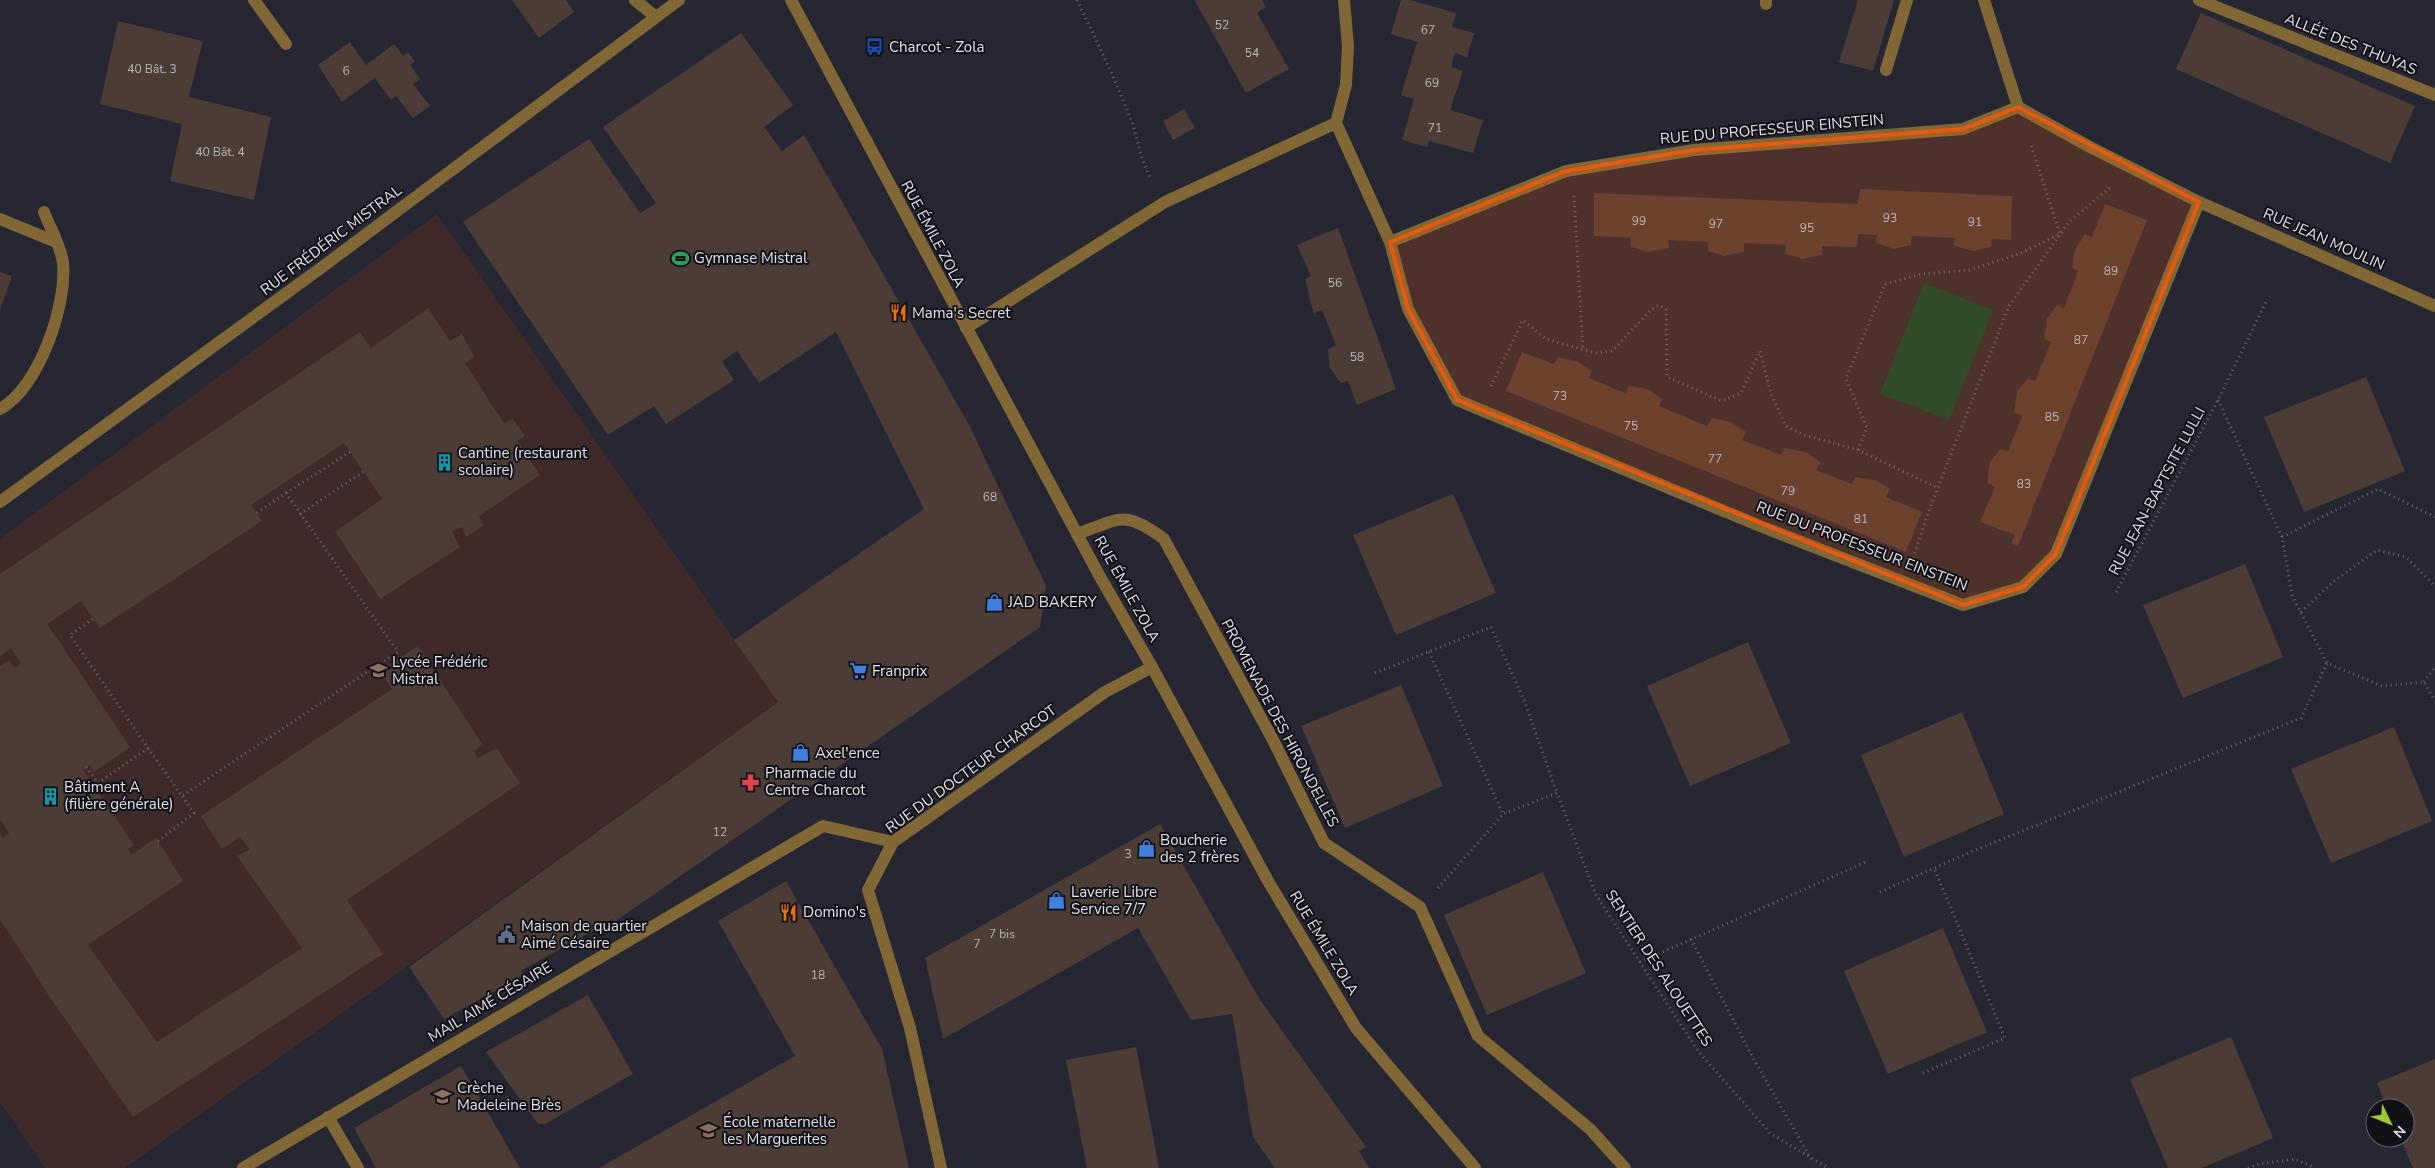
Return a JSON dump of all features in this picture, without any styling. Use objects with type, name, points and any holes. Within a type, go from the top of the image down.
[{"type":"street","points":[[254,0],[286,44]]},
{"type":"street","points":[[635,0],[656,17]]},
{"type":"street","name":"RUE FRÉDÉRIC MISTRAL","points":[[0,502],[325,265],[679,0]]},
{"type":"street","name":"RUE ÉMILE ZOLA","points":[[790,0],[1077,534],[1152,667],[1268,881],[1356,1028],[1475,1168]]},
{"type":"street","points":[[966,328],[1165,202],[1336,123],[1346,85],[1348,46],[1344,0]]},
{"type":"street","points":[[1886,70],[1907,0]]},
{"type":"street","points":[[1984,0],[2018,107]]},
{"type":"street","name":"ALLÉE DES THUYAS","points":[[2199,0],[2435,95]]},
{"type":"street","name":"RUE DU PROFESSEUR EINSTEIN","points":[[1390,242],[1463,211],[1573,170],[1694,150],[1963,129],[2018,107]]},
{"type":"street","name":"RUE JEAN MOULIN","points":[[2018,107],[2199,202],[2435,306]]},
{"type":"street","name":"RUE DU PROFESSEUR EINSTEIN","points":[[1336,123],[1390,242],[1408,309],[1456,400],[1760,526],[1963,605],[2023,587],[2056,554],[2199,202]]},
{"type":"street","points":[[0,409],[7,406],[22,389],[38,364],[53,328],[63,292],[63,261],[44,212]]},
{"type":"street","points":[[0,219],[56,242]]},
{"type":"street","name":"PROMENADE DES HIRONDELLES","points":[[1077,534],[1124,518],[1143,523],[1164,539],[1274,742],[1324,842],[1420,907]]},
{"type":"street","name":"RUE DU DOCTEUR CHARCOT","points":[[941,1168],[910,1028],[868,890],[893,842],[1105,692],[1152,667]]},
{"type":"street","name":"MAIL AIMÉ CÉSAIRE","points":[[243,1168],[823,826],[893,842]]},
{"type":"street","points":[[1420,907],[1478,1036],[1590,1129],[1626,1168]]},
{"type":"street","points":[[328,1117],[358,1168]]},
{"type":"path","points":[[1077,0],[1114,75],[1134,128],[1146,170],[1165,202]]},
{"type":"path","points":[[2018,107],[2060,234]]},
{"type":"path","points":[[1906,582],[1938,488],[2009,306],[2068,222],[2133,169]]},
{"type":"path","points":[[1573,170],[1583,350]]},
{"type":"path","points":[[1858,450],[1867,428],[1846,379],[1885,284],[1922,274],[1969,270],[2019,254],[2060,234]]},
{"type":"path","name":"RUE JEAN-BAPTSITE LULLI","points":[[2116,592],[2218,400],[2266,302]]},
{"type":"path","points":[[1480,409],[1523,320],[1546,339],[1596,353],[1612,351],[1652,309],[1659,305],[1666,310],[1668,377],[1722,402],[1741,392],[1760,351],[1770,394],[1786,426],[1804,435],[1858,450],[1938,488]]},
{"type":"path","name":"RUE JEAN-BAPTSITE LULLI","points":[[2218,400],[2282,537],[2292,595],[2327,663]]},
{"type":"path","points":[[257,513],[350,452]]},
{"type":"path","points":[[300,514],[364,472]]},
{"type":"path","points":[[2282,537],[2378,489],[2435,517]]},
{"type":"path","points":[[182,796],[398,652],[286,493]]},
{"type":"path","points":[[2301,612],[2334,581],[2377,550],[2406,557],[2435,586]]},
{"type":"path","points":[[93,619],[70,635],[194,813],[158,841]]},
{"type":"path","name":"SENTIER DES ALOUETTES","points":[[1429,652],[1490,627],[1524,700],[1596,895],[1698,1051],[1770,1133],[1811,1160],[1828,1168]]},
{"type":"path","points":[[1375,673],[1429,652],[1503,814]]},
{"type":"path","points":[[1880,892],[1934,868],[2301,718],[2327,663],[2382,686],[2424,682],[2435,667]]},
{"type":"path","points":[[376,666],[380,671]]},
{"type":"path","points":[[2424,682],[2435,701]]},
{"type":"path","points":[[86,767],[98,783],[148,748]]},
{"type":"path","points":[[1420,907],[1503,814],[1557,793]]},
{"type":"path","points":[[1640,962],[1866,862]]},
{"type":"path","points":[[1923,1073],[2005,1038],[1934,868]]},
{"type":"path","points":[[1691,939],[1753,1058],[1811,1160]]},
{"type":"path","points":[[2248,1168],[2295,1159],[2315,1168]]},
{"type":"highlighted area","points":[[2018,107],[2199,202],[2056,554],[2023,587],[1963,605],[1457,400],[1408,309],[1390,242],[1566,171],[1694,150],[1963,129]]},
{"type":"shaded area","name":"Lycée Frédéric Mistral","points":[[437,214],[778,702],[125,1168],[45,1168],[0,1102],[0,539]]},
{"type":"green space","points":[[1924,283],[1993,310],[1949,420],[1880,394]]},
{"type":"building","points":[[512,0],[566,0],[574,12],[539,38]]},
{"type":"building","points":[[1262,0],[1266,7],[1257,13],[1289,69],[1246,93],[1195,1]]},
{"type":"building","points":[[1401,0],[1410,0],[1456,13],[1452,27],[1474,33],[1467,57],[1455,53],[1451,67],[1463,71],[1450,110],[1483,120],[1473,153],[1429,141],[1427,147],[1402,140],[1414,99],[1401,95],[1417,42],[1391,34]]},
{"type":"building","points":[[1858,0],[1894,0],[1873,71],[1839,62]]},
{"type":"building","points":[[2201,13],[2415,106],[2390,163],[2176,69]]},
{"type":"building","points":[[118,21],[203,41],[189,97],[271,117],[254,200],[170,181],[182,124],[100,104]]},
{"type":"building","points":[[741,33],[793,105],[764,127],[782,151],[804,135],[969,425],[1046,586],[1040,627],[614,922],[613,919],[521,971],[524,975],[444,1019],[409,967],[778,702],[734,640],[924,509],[836,332],[759,383],[737,351],[722,361],[734,380],[666,424],[654,406],[608,435],[463,222],[589,139],[640,213],[656,203],[603,127]]},
{"type":"building","points":[[350,42],[366,65],[394,44],[403,56],[408,52],[415,61],[410,65],[420,79],[413,84],[430,106],[413,118],[396,96],[391,100],[375,78],[342,102],[318,65]]},
{"type":"building","points":[[1184,109],[1195,128],[1173,140],[1163,121]]},
{"type":"building","points":[[1860,189],[2012,196],[2011,240],[1992,239],[1991,247],[1974,251],[1954,246],[1955,238],[1912,236],[1911,245],[1894,249],[1876,243],[1877,235],[1858,234],[1857,247],[1822,246],[1822,255],[1802,259],[1786,254],[1786,245],[1744,243],[1744,252],[1724,256],[1708,251],[1708,242],[1668,240],[1669,248],[1648,252],[1631,247],[1630,238],[1594,236],[1594,193],[1858,204]]},
{"type":"building","points":[[2105,204],[2147,220],[2018,546],[2011,543],[2015,535],[1980,522],[1995,487],[1987,483],[1990,462],[2000,449],[2008,451],[2022,416],[2014,412],[2017,391],[2028,378],[2035,381],[2051,342],[2044,339],[2047,319],[2057,305],[2064,308],[2078,271],[2072,268],[2075,249],[2085,234],[2092,237]]},
{"type":"building","points":[[1338,228],[1396,389],[1357,405],[1348,381],[1341,383],[1330,368],[1328,349],[1336,345],[1322,310],[1314,313],[1313,311],[1305,279],[1311,276],[1297,245]]},
{"type":"building","points":[[0,272],[12,276],[0,310]]},
{"type":"building","points":[[428,308],[450,341],[462,334],[475,357],[465,363],[504,423],[513,419],[525,436],[517,441],[540,475],[479,516],[484,525],[466,537],[462,527],[452,531],[460,547],[380,599],[335,532],[382,499],[344,443],[251,505],[262,521],[100,628],[81,601],[47,624],[130,747],[94,772],[89,765],[83,770],[134,845],[128,849],[131,855],[156,838],[183,881],[88,945],[157,1042],[302,948],[237,856],[250,849],[240,837],[222,849],[201,816],[392,689],[380,671],[418,646],[482,744],[474,752],[478,758],[497,748],[520,783],[347,900],[383,954],[133,1117],[47,993],[0,919],[0,833],[3,838],[9,833],[0,819],[0,666],[9,660],[15,668],[21,664],[11,648],[0,657],[0,574],[360,332],[371,348]]},
{"type":"building","points":[[1522,352],[1554,364],[1558,357],[1576,361],[1592,371],[1589,378],[1625,393],[1629,386],[1648,389],[1662,399],[1659,406],[1707,426],[1712,418],[1731,422],[1746,432],[1742,440],[1781,455],[1784,448],[1806,452],[1820,462],[1816,470],[1852,484],[1855,477],[1875,480],[1890,489],[1886,497],[1922,512],[1906,552],[1506,391]]},
{"type":"building","points":[[2366,377],[2405,471],[2304,512],[2264,417]]},
{"type":"building","points":[[1453,494],[1496,593],[1396,635],[1353,535]]},
{"type":"building","points":[[2245,564],[2283,657],[2183,698],[2143,605]]},
{"type":"building","points":[[1748,642],[1791,743],[1690,786],[1647,686]]},
{"type":"building","points":[[1401,685],[1443,786],[1345,828],[1301,726]]},
{"type":"building","points":[[1962,712],[2004,814],[1904,857],[1861,755]]},
{"type":"building","points":[[2394,727],[2432,821],[2331,863],[2291,769]]},
{"type":"building","points":[[1160,824],[1260,1000],[1366,1147],[1359,1151],[1369,1168],[1275,1168],[1253,1137],[1232,1014],[1191,1020],[1138,928],[943,1039],[925,958]]},
{"type":"building","points":[[1543,872],[1586,973],[1487,1015],[1444,915]]},
{"type":"building","points":[[786,881],[882,1049],[909,1168],[599,1168],[795,1056],[718,921]]},
{"type":"building","points":[[1943,928],[1987,1032],[1888,1074],[1844,971]]},
{"type":"building","points":[[588,995],[633,1074],[545,1124],[538,1124],[486,1052]]},
{"type":"building","points":[[2231,1037],[2273,1138],[2202,1168],[2168,1168],[2130,1079]]},
{"type":"building","points":[[1136,1047],[1159,1168],[1087,1168],[1066,1060]]},
{"type":"building","points":[[2435,1059],[2435,1168],[2413,1168],[2404,1148],[2415,1148],[2415,1098],[2383,1098],[2377,1083]]},
{"type":"building","name":"Crèche Madeleine Brès","points":[[461,1066],[520,1168],[376,1168],[354,1128]]},
{"type":"place","name":"Charcot - Zola","points":[[875,47]]},
{"type":"place","name":"Gymnase Mistral","points":[[680,258]]},
{"type":"place","name":"Mama's Secret","points":[[898,313]]},
{"type":"place","name":"Cantine (restaurant scolaire)","points":[[444,462]]},
{"type":"place","name":"JAD BAKERY","points":[[994,602]]},
{"type":"place","name":"Lycée Frédéric Mistral","points":[[378,671]]},
{"type":"place","name":"Franprix","points":[[858,671]]},
{"type":"place","name":"Axel'ence","points":[[801,753]]},
{"type":"place","name":"Pharmacie du Centre Charcot","points":[[751,782]]},
{"type":"place","name":"Bâtiment A (filière générale)","points":[[50,796]]},
{"type":"place","name":"Boucherie des 2 frères","points":[[1146,849]]},
{"type":"place","name":"Laverie Libre Service 7/7","points":[[1057,901]]},
{"type":"place","name":"Domino's","points":[[789,912]]},
{"type":"place","name":"Maison de quartier Aimé Césaire","points":[[507,935]]},
{"type":"place","name":"Crèche Madeleine Brès","points":[[443,1097]]},
{"type":"place","name":"École maternelle les Marguerites","points":[[709,1131]]}]
